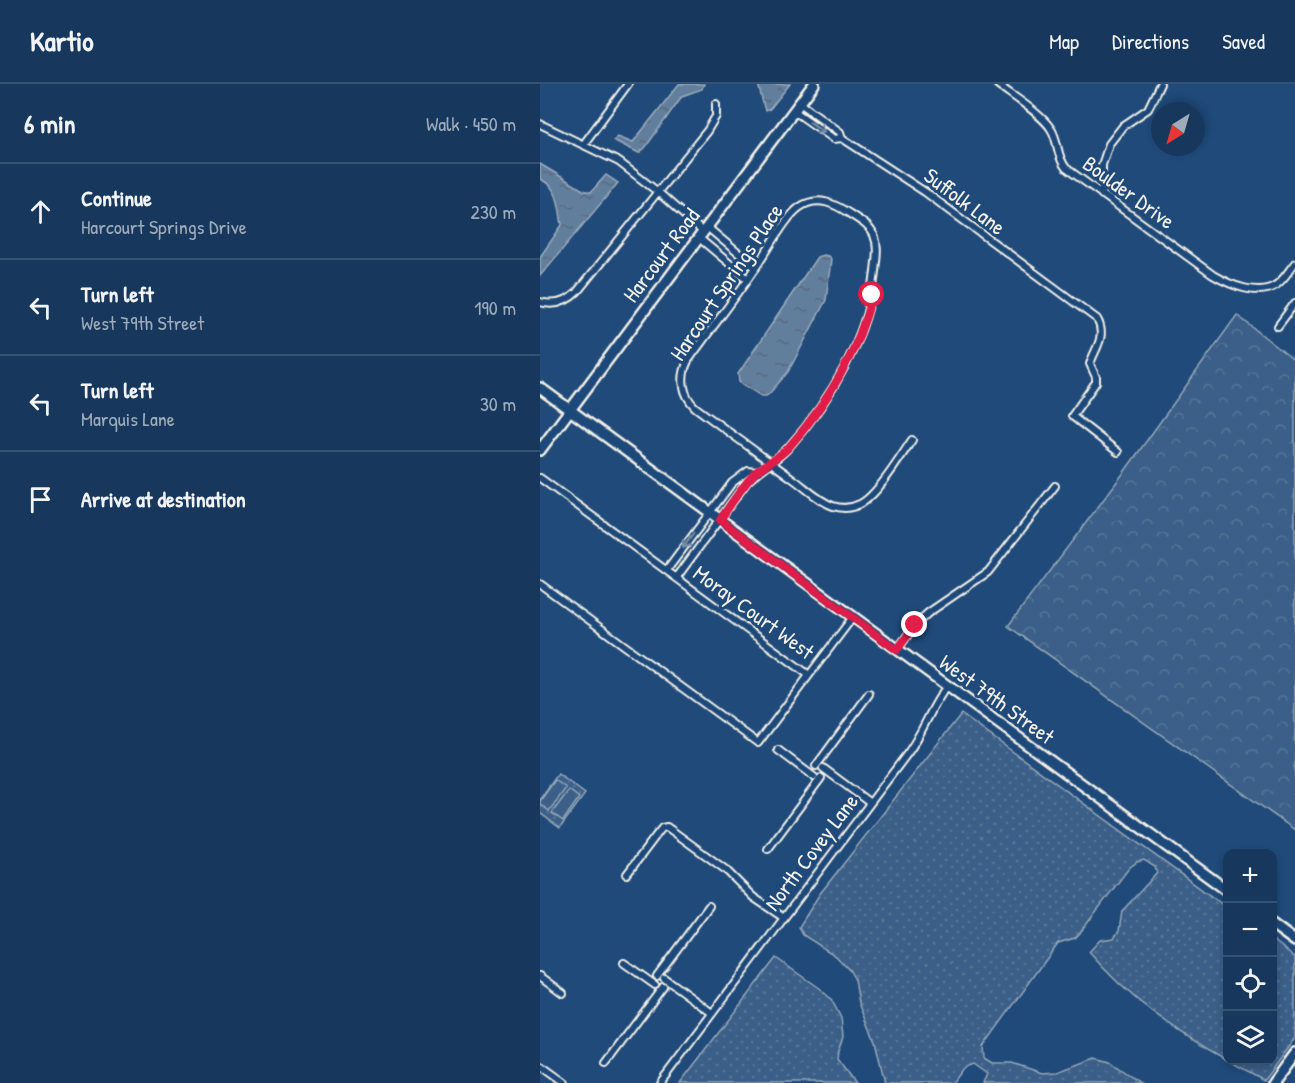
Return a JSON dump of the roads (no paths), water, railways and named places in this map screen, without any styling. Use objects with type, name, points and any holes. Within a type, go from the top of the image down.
[{"type":"main road","name":"Harcourt Road","points":[[540,450],[814,84]]},
{"type":"main road","name":"West 79th Street","points":[[540,388],[1223,888]]},
{"type":"main road","points":[[1277,928],[1295,941]]},
{"type":"main road","points":[[1273,1083],[1295,1053]]},
{"type":"street","points":[[583,145],[628,84]]},
{"type":"street","name":"Boulder Drive","points":[[996,84],[1045,122],[1053,132],[1059,157],[1064,165],[1102,195],[1220,279],[1248,288],[1270,288],[1279,283],[1295,263]]},
{"type":"street","points":[[1102,195],[1101,165],[1109,144],[1123,126],[1148,109],[1160,84]]},
{"type":"street","points":[[540,302],[560,303],[575,294],[710,128],[717,113],[716,104]]},
{"type":"street","name":"Suffolk Lane","points":[[797,107],[834,139],[842,138],[925,192],[1097,319],[1102,335],[1090,364],[1096,376],[1096,382],[1072,416],[1118,452]]},
{"type":"street","points":[[540,124],[619,162],[658,192],[703,232],[748,279]]},
{"type":"street","name":"Harcourt Springs Place","points":[[815,201],[830,202],[840,207],[866,225],[876,242],[874,284],[860,335],[833,386],[790,446],[769,462],[695,407],[687,397],[683,385],[683,374],[688,361],[756,268],[797,209],[815,201]]},
{"type":"street","points":[[703,232],[756,268]]},
{"type":"street","points":[[1278,326],[1295,303]]},
{"type":"street","points":[[677,577],[747,482],[769,462],[825,503],[846,508],[858,506],[869,498],[912,440]]},
{"type":"street","points":[[667,570],[739,476],[748,471],[757,471]]},
{"type":"street","name":"Moray Court West","points":[[540,478],[809,675]]},
{"type":"street","points":[[897,650],[924,615],[988,573],[1055,486]]},
{"type":"street","points":[[540,584],[758,743],[853,617]]},
{"type":"street","name":"North Covey Lane","points":[[660,1083],[911,749],[931,709],[947,686]]},
{"type":"street","points":[[818,777],[812,771],[820,767],[869,694]]},
{"type":"street","points":[[778,750],[818,777]]},
{"type":"street","points":[[820,767],[870,803]]},
{"type":"street","points":[[768,849],[818,777],[824,773],[820,767]]},
{"type":"street","points":[[627,874],[662,828],[671,828],[726,870],[753,897],[784,918]]},
{"type":"street","points":[[655,985],[653,981],[709,906]]},
{"type":"street","points":[[624,963],[658,988],[663,987]]},
{"type":"street","points":[[540,976],[563,993]]},
{"type":"street","points":[[657,976],[664,978],[712,1014]]},
{"type":"street","points":[[606,1063],[666,983],[664,978]]},
{"type":"street","points":[[540,1065],[565,1083]]},
{"type":"water","points":[[679,84],[704,84],[702,89],[682,96],[645,148],[639,153],[613,140],[618,136],[633,142]]},
{"type":"water","points":[[758,84],[790,84],[770,109],[765,111]]},
{"type":"water","points":[[540,164],[583,190],[591,192],[606,175],[618,183],[540,276],[540,257],[562,225],[555,192],[540,179]]},
{"type":"water","points":[[823,255],[831,259],[826,300],[788,372],[769,394],[761,396],[739,382],[738,374],[817,257]]}]
